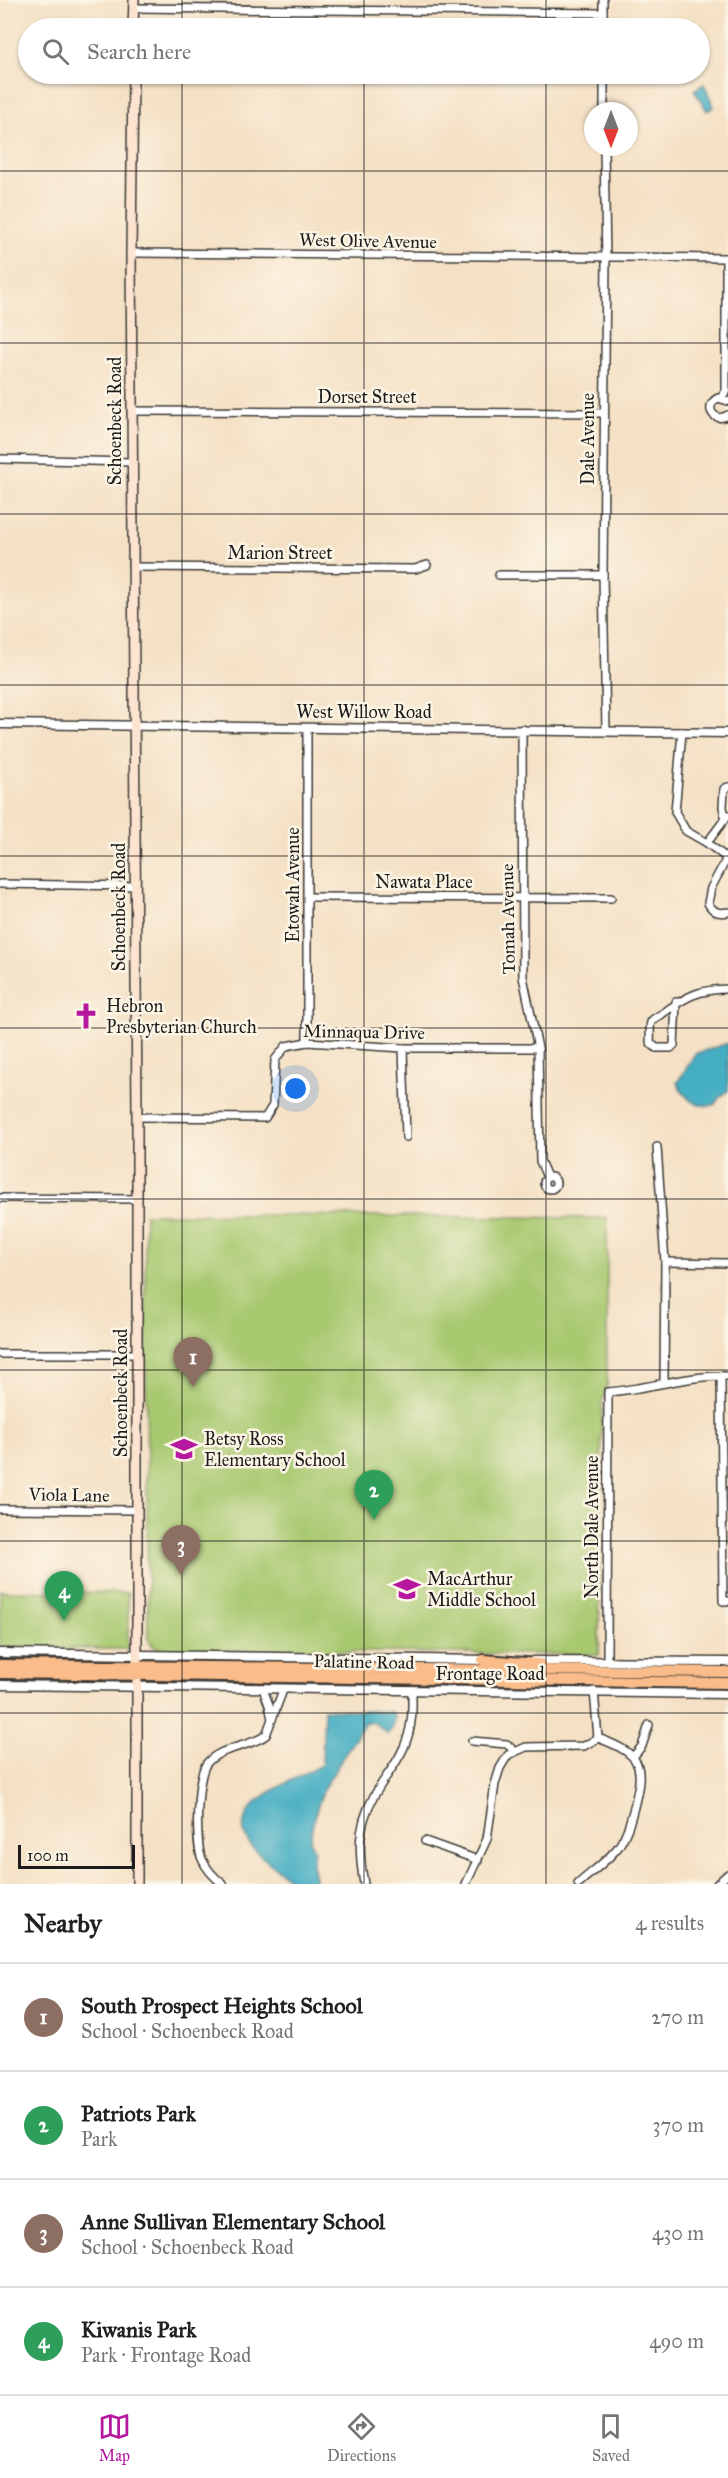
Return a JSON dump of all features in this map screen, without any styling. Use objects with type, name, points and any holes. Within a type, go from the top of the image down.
[{"type":"highway","points":[[483,1660],[666,1671]]},
{"type":"highway","name":"Palatine Road","points":[[0,1665],[138,1671],[728,1683]]},
{"type":"highway","name":"Palatine Road","points":[[0,1674],[138,1671],[728,1672]]},
{"type":"main road","name":"Schoenbeck Road","points":[[133,84],[131,253],[137,1117],[137,1884]]},
{"type":"street","points":[[603,0],[603,18]]},
{"type":"street","points":[[134,4],[603,13]]},
{"type":"street","points":[[604,84],[604,102]]},
{"type":"street","name":"Dale Avenue","points":[[604,156],[606,259],[603,575],[606,731]]},
{"type":"street","name":"West Olive Avenue","points":[[131,253],[606,259],[727,258]]},
{"type":"street","points":[[727,258],[726,391],[725,399],[712,401],[710,411],[717,418],[728,415]]},
{"type":"street","name":"Dorset Street","points":[[132,411],[603,413]]},
{"type":"street","points":[[0,459],[132,462]]},
{"type":"street","name":"Marion Street","points":[[133,567],[415,569],[427,565]]},
{"type":"street","points":[[499,575],[603,575]]},
{"type":"street","name":"West Willow Road","points":[[0,724],[728,733]]},
{"type":"street","name":"Etowah Avenue","points":[[307,728],[307,1042]]},
{"type":"street","name":"Tomah Avenue","points":[[522,729],[523,977],[538,1048],[540,1161],[547,1177]]},
{"type":"street","points":[[682,732],[675,812],[686,831],[728,859],[711,888],[708,903],[715,911],[728,912]]},
{"type":"street","points":[[707,843],[727,815],[723,794],[724,789],[728,787]]},
{"type":"street","points":[[0,884],[135,886]]},
{"type":"street","name":"Nawata Place","points":[[308,897],[611,898]]},
{"type":"street","points":[[676,1002],[674,1045],[671,1048],[656,1048],[651,1042],[652,1021],[676,1002],[700,993],[728,989]]},
{"type":"street","name":"Minnaqua Drive","points":[[137,1117],[265,1118],[273,1106],[275,1060],[286,1046],[307,1042],[404,1048],[538,1048]]},
{"type":"street","points":[[404,1048],[406,1137]]},
{"type":"street","points":[[657,1147],[665,1262],[664,1383],[725,1376],[725,1601]]},
{"type":"street","points":[[0,1198],[137,1199]]},
{"type":"street","points":[[665,1262],[728,1263]]},
{"type":"street","points":[[0,1353],[137,1354]]},
{"type":"street","name":"North Dale Avenue","points":[[607,1661],[608,1392],[639,1390],[664,1383]]},
{"type":"street","name":"Viola Lane","points":[[0,1509],[137,1510]]},
{"type":"street","name":"Frontage Road","points":[[0,1653],[263,1689],[728,1694]]},
{"type":"street","name":"Frontage Road","points":[[0,1685],[138,1671],[483,1660],[728,1662]]},
{"type":"street","points":[[263,1689],[269,1704],[272,1722]]},
{"type":"street","points":[[223,1884],[201,1858],[197,1797],[200,1774],[208,1762],[219,1754],[266,1736],[283,1690]]},
{"type":"street","points":[[364,1884],[359,1840],[363,1819],[380,1785],[399,1758],[408,1738],[412,1722],[412,1690]]},
{"type":"street","points":[[594,1691],[598,1738]]},
{"type":"street","points":[[633,1757],[642,1746],[649,1725]]},
{"type":"street","points":[[466,1884],[487,1839],[500,1768],[508,1755],[526,1747],[584,1746],[598,1738],[621,1746],[633,1757],[641,1780],[628,1830],[617,1848],[578,1884]]},
{"type":"street","points":[[472,1741],[507,1744],[514,1751]]},
{"type":"street","points":[[425,1841],[478,1860]]},
{"type":"street","points":[[717,1884],[728,1874]]},
{"type":"green space","points":[[145,1214],[607,1218],[607,1385],[602,1402],[599,1655],[160,1649],[154,1647],[148,1639]]},
{"type":"green space","points":[[0,1591],[128,1593],[128,1649],[0,1648]]},
{"type":"water","points":[[704,84],[714,107],[707,111],[694,90]]},
{"type":"water","points":[[728,1043],[728,1091],[714,1105],[696,1104],[684,1094],[677,1083],[695,1054]]},
{"type":"water","points":[[324,1709],[391,1712],[394,1716],[393,1727],[388,1734],[373,1722],[365,1722],[324,1788],[314,1817],[310,1841],[314,1851],[312,1863],[316,1884],[295,1884],[252,1847],[244,1832],[245,1819],[252,1806],[265,1796],[322,1764]]},
{"type":"place","name":"Hebron Presbyterian Church","points":[[86,1016]]},
{"type":"place","name":"South Prospect Heights School","points":[[193,1387]]},
{"type":"place","name":"Betsy Ross Elementary School","points":[[184,1449]]},
{"type":"place","name":"Patriots Park","points":[[374,1520]]},
{"type":"place","name":"Anne Sullivan Elementary School","points":[[181,1575]]},
{"type":"place","name":"MacArthur Middle School","points":[[407,1589]]},
{"type":"place","name":"Kiwanis Park","points":[[64,1621]]}]
